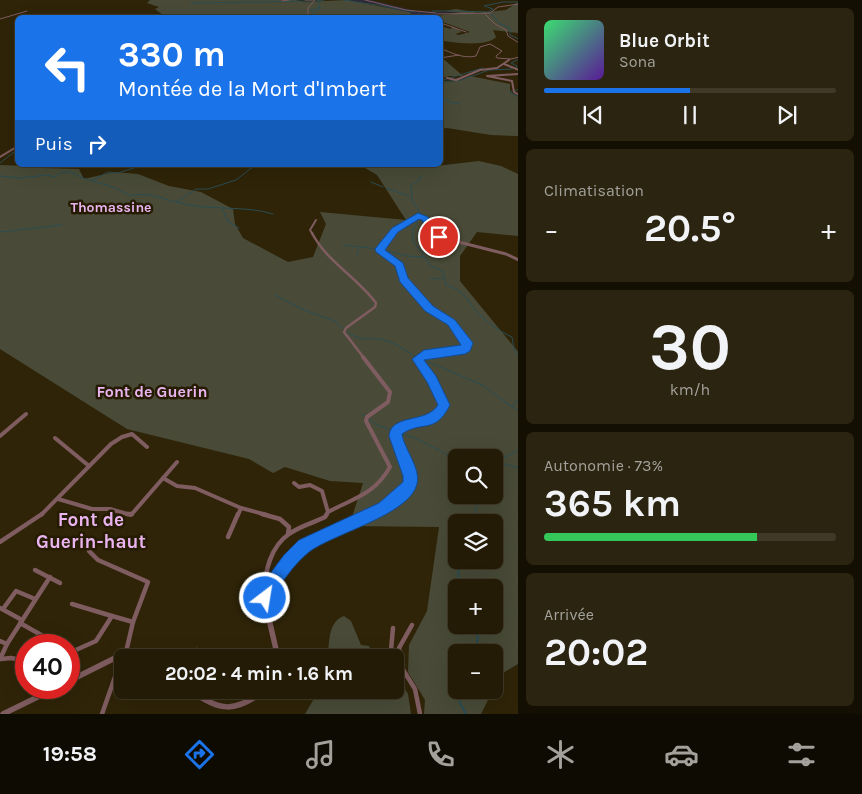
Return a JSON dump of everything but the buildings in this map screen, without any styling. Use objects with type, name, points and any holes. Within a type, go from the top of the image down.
[{"type":"street","points":[[282,1],[289,0]]},
{"type":"street","points":[[305,0],[315,0]]},
{"type":"street","points":[[308,15],[308,8],[315,0]]},
{"type":"street","points":[[365,0],[436,14],[491,12],[496,8],[518,4]]},
{"type":"street","points":[[389,8],[411,12],[416,11]]},
{"type":"street","points":[[0,18],[27,11]]},
{"type":"street","points":[[484,12],[494,23],[506,31],[508,36],[518,43]]},
{"type":"street","points":[[443,24],[466,32]]},
{"type":"street","points":[[443,49],[459,55],[474,57],[480,47],[490,44],[502,52],[496,57],[511,59]]},
{"type":"street","points":[[443,58],[459,55]]},
{"type":"street","points":[[447,78],[455,80],[479,70],[503,65],[511,59],[518,57]]},
{"type":"street","points":[[503,65],[518,70]]},
{"type":"street","points":[[518,74],[487,76],[512,82],[514,92],[518,95]]},
{"type":"street","points":[[0,157],[15,148]]},
{"type":"street","points":[[265,596],[290,560],[308,543],[374,514],[388,506],[406,490],[411,478],[396,432],[400,427],[430,420],[439,414],[444,407],[432,379],[418,359],[424,354],[461,350],[468,346],[467,341],[448,319],[429,308],[404,280],[400,265],[380,251],[395,230],[418,216],[424,217],[439,237],[506,254],[518,260]]},
{"type":"street","points":[[287,534],[325,517],[328,512],[368,493],[389,470],[389,464],[376,444],[366,419],[386,404],[391,396],[389,389],[357,348],[348,340],[344,332],[346,328],[375,307],[376,302],[368,292],[339,268],[325,250],[317,244],[310,230],[316,220]]},
{"type":"street","points":[[0,436],[26,414]]},
{"type":"street","points":[[0,542],[32,523],[109,446],[128,434],[135,436],[147,447]]},
{"type":"street","points":[[55,438],[89,466]]},
{"type":"street","points":[[58,499],[99,510],[113,510],[129,515],[136,511],[176,462]]},
{"type":"street","points":[[163,478],[179,487],[195,488],[241,508],[285,521],[290,528],[275,550],[265,576],[268,618],[276,649]]},
{"type":"street","points":[[294,483],[299,487],[310,485],[322,491],[328,512]]},
{"type":"street","points":[[228,538],[241,508]]},
{"type":"street","points":[[89,551],[98,560],[148,582],[125,649]]},
{"type":"street","points":[[35,570],[60,583]]},
{"type":"street","points":[[0,659],[7,644],[50,578]]},
{"type":"street","points":[[36,599],[16,591],[2,608],[40,634]]},
{"type":"street","points":[[72,604],[133,622]]},
{"type":"street","points":[[80,649],[96,642],[101,637],[112,616]]},
{"type":"street","points":[[399,649],[412,625]]},
{"type":"street","points":[[391,649],[393,628]]},
{"type":"street","points":[[0,640],[7,644]]},
{"type":"street","points":[[80,675],[114,658]]},
{"type":"street","points":[[0,659],[15,659]]},
{"type":"street","points":[[404,670],[417,693],[420,714]]},
{"type":"street","points":[[102,714],[114,681]]},
{"type":"street","points":[[3,714],[31,699]]},
{"type":"street","points":[[201,699],[215,710],[228,714],[247,706],[255,699]]},
{"type":"shaded area","points":[[347,0],[371,0],[416,11],[463,13],[415,15],[395,11],[377,4]]},
{"type":"green space","points":[[150,0],[296,0],[304,2],[347,0],[409,12],[413,15],[163,15],[155,9],[159,7],[147,3]]},
{"type":"green space","points":[[518,2],[518,33],[493,30],[496,37],[492,40],[478,43],[443,40],[443,27],[451,29],[452,26],[462,32],[455,34],[459,35],[470,32],[443,22],[443,15],[461,13],[445,11],[456,9],[478,13],[506,10]]},
{"type":"green space","points":[[443,59],[463,76],[443,78]]},
{"type":"green space","points":[[470,76],[510,84],[510,92],[518,97],[518,136],[491,135],[443,129],[443,83],[462,80]]},
{"type":"green space","points":[[479,161],[501,166],[518,174],[518,236],[477,232],[460,256],[460,281],[518,352],[518,664],[503,673],[503,644],[448,644],[448,699],[488,699],[481,714],[424,714],[425,700],[408,672],[409,645],[427,611],[439,527],[349,526],[363,483],[330,481],[285,467],[273,473],[249,459],[127,429],[0,349],[0,165],[79,169],[84,179],[114,172],[138,174],[169,186],[201,192],[233,209],[235,224],[243,238],[288,262],[313,257],[326,224],[320,212],[406,220],[377,175],[363,167],[443,167],[443,165]]},
{"type":"green space","points":[[344,616],[351,621],[361,645],[369,646],[370,649],[328,649],[332,628]]},
{"type":"green space","points":[[404,688],[408,694],[411,714],[305,714],[314,699],[404,699]]},
{"type":"waterway","points":[[315,1],[324,0]]},
{"type":"waterway","points":[[344,0],[377,5]]},
{"type":"waterway","points":[[191,3],[313,1]]},
{"type":"waterway","points":[[318,2],[320,7]]},
{"type":"waterway","points":[[486,6],[484,6],[503,2],[518,2]]},
{"type":"waterway","points":[[378,5],[414,12]]},
{"type":"waterway","points":[[309,11],[320,7]]},
{"type":"waterway","points":[[310,15],[319,10],[320,7]]},
{"type":"waterway","points":[[457,11],[488,12],[493,9],[487,7]]},
{"type":"waterway","points":[[432,11],[455,11]]},
{"type":"waterway","points":[[491,13],[500,24],[510,28],[510,35],[518,39]]},
{"type":"waterway","points":[[516,68],[517,66],[511,63],[518,60]]},
{"type":"waterway","points":[[443,80],[483,68]]},
{"type":"waterway","points":[[443,82],[461,80],[489,70],[512,69]]},
{"type":"waterway","points":[[512,91],[510,92],[518,96]]},
{"type":"waterway","points":[[443,98],[446,101],[460,104]]},
{"type":"waterway","points":[[0,163],[15,151]]},
{"type":"waterway","points":[[93,180],[108,172],[118,173],[137,167]]},
{"type":"waterway","points":[[177,202],[196,189],[208,189],[236,180],[252,167]]},
{"type":"waterway","points":[[0,176],[20,178],[47,175],[54,177],[62,172],[68,172],[113,187],[130,196],[143,194],[203,207],[262,211],[273,214]]},
{"type":"waterway","points":[[419,175],[421,178],[411,186],[412,201],[421,214],[412,232],[413,241],[431,266],[443,271],[446,285],[461,292],[484,319],[512,337],[514,349],[518,355]]},
{"type":"waterway","points":[[371,182],[383,187]]},
{"type":"waterway","points":[[386,188],[409,196]]},
{"type":"waterway","points":[[223,210],[228,222],[239,228]]},
{"type":"waterway","points":[[0,232],[62,225]]},
{"type":"waterway","points":[[343,245],[378,249]]},
{"type":"waterway","points":[[357,255],[359,249]]},
{"type":"waterway","points":[[383,250],[408,256],[423,257]]},
{"type":"waterway","points":[[431,279],[443,278]]},
{"type":"waterway","points":[[275,295],[304,310],[335,321],[342,328]]},
{"type":"waterway","points":[[347,332],[362,339],[388,341],[416,357]]},
{"type":"waterway","points":[[422,359],[482,385],[511,406]]},
{"type":"waterway","points":[[511,406],[518,400]]},
{"type":"waterway","points":[[511,406],[518,410]]},
{"type":"waterway","points":[[369,419],[377,425],[392,430]]},
{"type":"waterway","points":[[400,433],[415,438],[448,455]]},
{"type":"waterway","points":[[503,458],[518,451]]},
{"type":"waterway","points":[[503,464],[518,468]]},
{"type":"waterway","points":[[474,514],[478,504]]},
{"type":"waterway","points":[[459,569],[459,579]]},
{"type":"waterway","points":[[477,634],[477,644]]},
{"type":"waterway","points":[[460,699],[466,714]]},
{"type":"district","name":"Thomassine","points":[[111,207]]},
{"type":"district","name":"Font de Guerin","points":[[152,391]]},
{"type":"district","name":"Font de Guerin-haut","points":[[91,531]]},
{"type":"route","points":[[265,598],[267,592],[290,560],[304,546],[354,524],[384,508],[403,493],[410,484],[410,476],[395,436],[397,429],[430,420],[442,411],[444,405],[432,379],[418,362],[418,359],[424,354],[464,350],[468,343],[452,322],[429,308],[404,280],[400,265],[381,252],[380,249],[399,226],[418,216],[425,218],[434,233],[439,237]]}]
